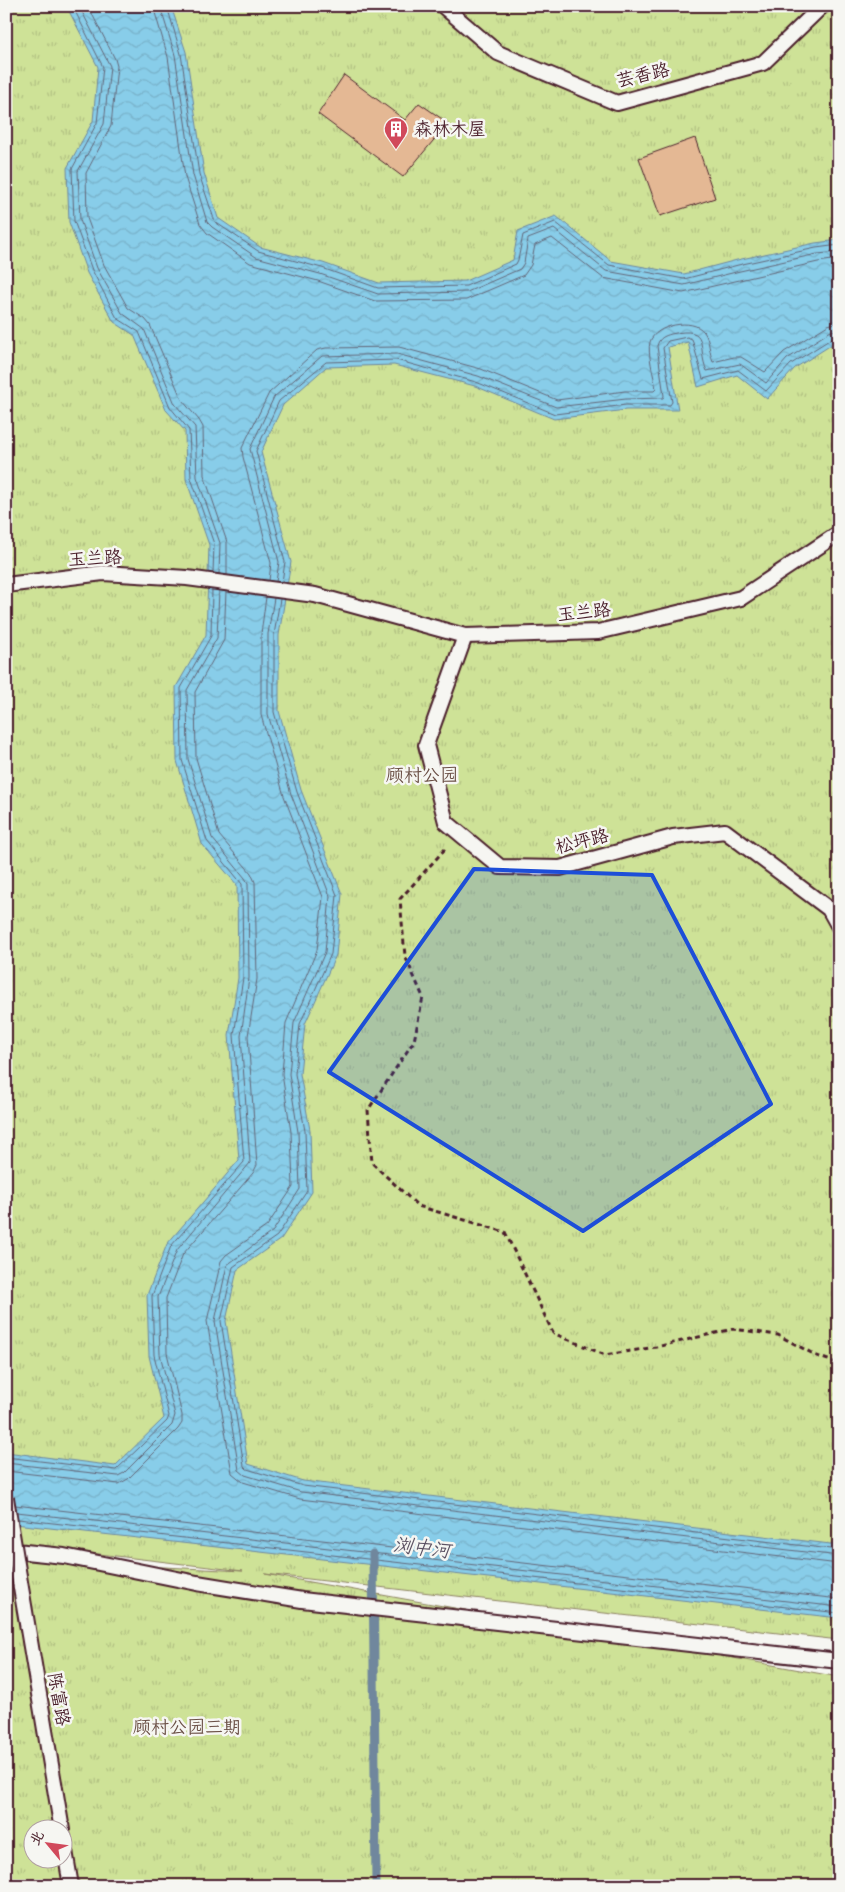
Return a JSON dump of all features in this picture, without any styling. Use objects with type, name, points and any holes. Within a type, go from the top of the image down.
[{"type":"lane","name":"芸香路","points":[[443,6],[498,53],[617,103],[764,63],[822,6]]},
{"type":"lane","name":"玉兰路","points":[[6,585],[104,573],[187,578],[315,595],[466,636],[598,632],[741,598],[839,533]]},
{"type":"lane","name":"松坪路","points":[[466,636],[426,745],[446,822],[500,866],[560,868],[673,837],[725,831],[828,909],[839,927]]},
{"type":"lane","name":"陈富路","points":[[6,1498],[60,1820]]},
{"type":"lane","points":[[6,1550],[64,1556],[197,1583],[302,1600],[839,1661]]},
{"type":"lane","name":"陈富路","points":[[69,1870],[72,1886]]},
{"type":"path","points":[[460,833],[400,900],[405,956],[422,997],[414,1041],[368,1110],[372,1163],[418,1206],[505,1232],[552,1334],[605,1355],[656,1347],[733,1329],[778,1335],[817,1356],[839,1364]]},
{"type":"highlighted area","points":[[474,869],[652,875],[771,1104],[583,1231],[329,1072]]},
{"type":"green space","name":"顾村公园","points":[[6,6],[839,6],[839,1640],[265,1574],[839,1677],[839,1886],[6,1886],[6,1559],[243,1571],[6,1543]]},
{"type":"water","name":"浏中河","points":[[63,6],[171,6],[186,52],[204,173],[218,218],[260,247],[323,263],[379,283],[465,281],[513,260],[518,231],[556,216],[611,261],[684,274],[737,260],[815,243],[839,240],[839,340],[795,368],[767,399],[737,375],[698,387],[688,342],[668,347],[678,410],[626,410],[554,419],[475,386],[394,365],[326,367],[283,405],[261,452],[291,562],[279,635],[279,711],[301,790],[342,894],[336,955],[305,1024],[300,1074],[310,1130],[312,1192],[281,1239],[237,1270],[226,1321],[248,1464],[303,1481],[839,1545],[839,1618],[6,1523],[6,1452],[115,1466],[164,1418],[149,1356],[147,1295],[167,1244],[239,1160],[229,1035],[238,978],[237,885],[202,844],[177,761],[176,687],[206,635],[209,545],[186,479],[185,431],[166,410],[134,335],[114,322],[87,273],[69,222],[67,168],[93,121],[98,67],[70,13]]},
{"type":"building","name":"森林木屋","points":[[344,75],[405,120],[419,103],[448,123],[403,177],[318,114]]},
{"type":"building","points":[[695,138],[715,198],[660,216],[639,158]]},
{"type":"waterway","points":[[373,1554],[376,1886]]},
{"type":"place","name":"森林木屋","points":[[396,150]]},
{"type":"park label","name":"顾村公园三期","points":[[187,1727]]}]
